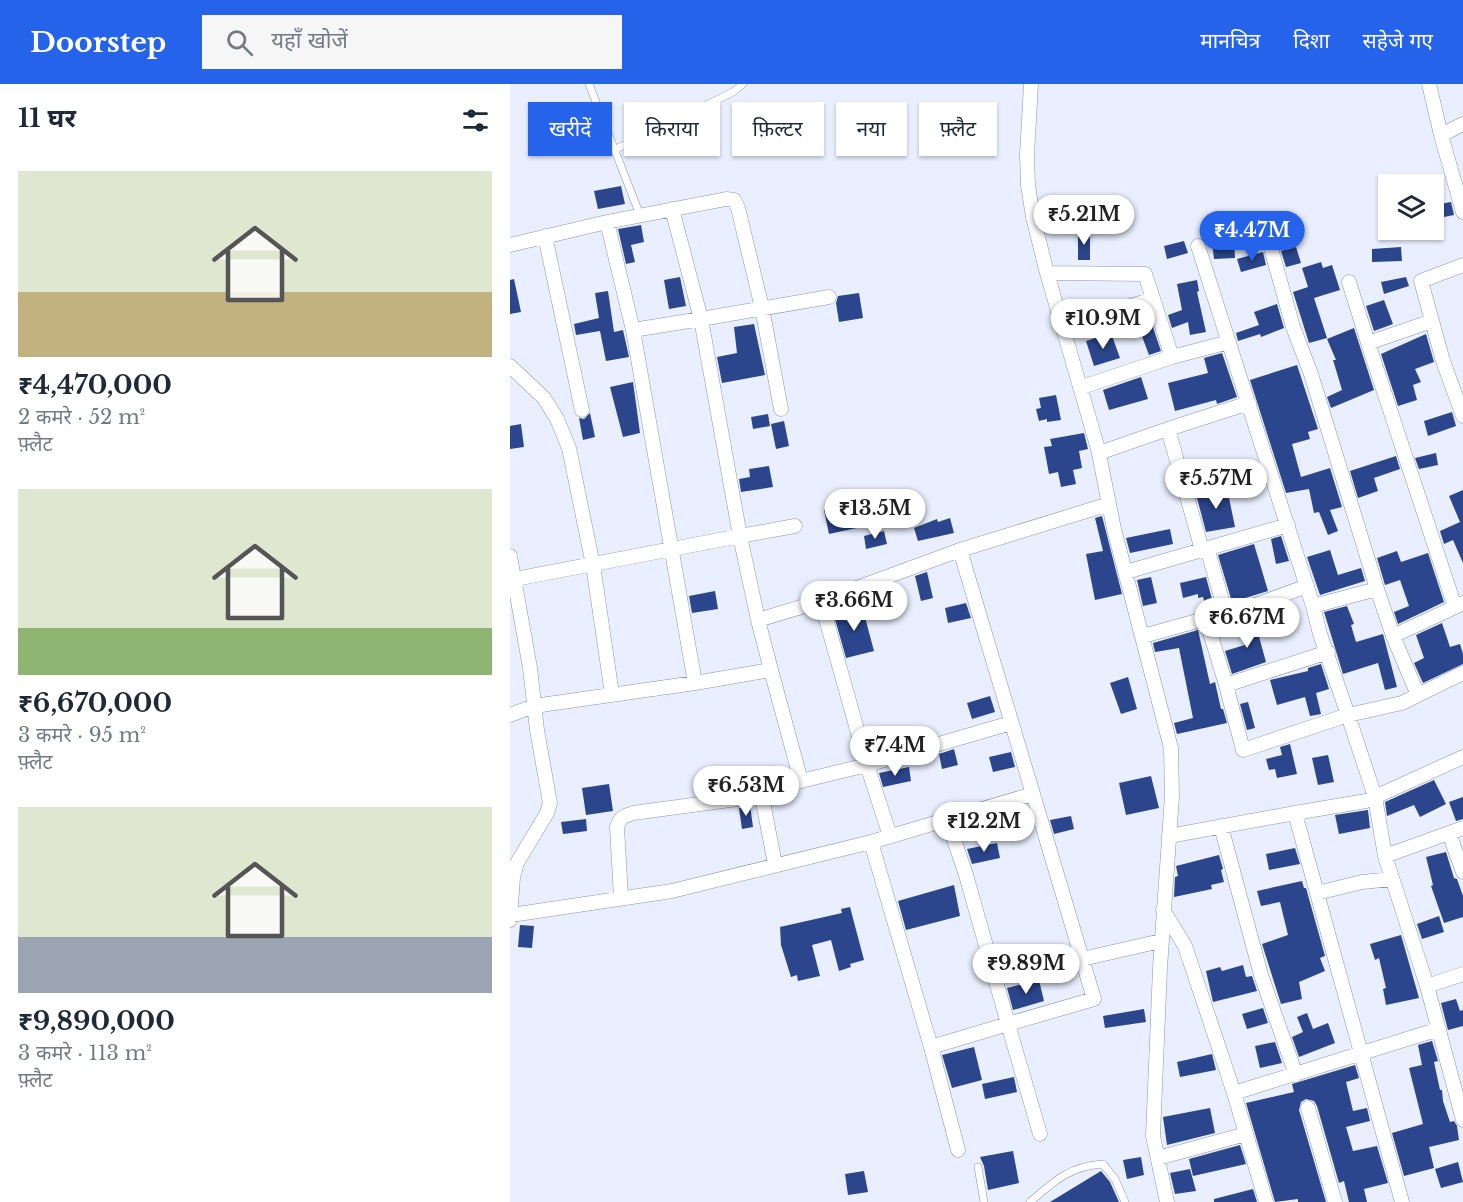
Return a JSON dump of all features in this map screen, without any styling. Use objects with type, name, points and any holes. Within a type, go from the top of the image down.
[{"type":"street","points":[[1031,84],[1027,155],[1028,185],[1033,217],[1061,324],[1082,387],[1171,748],[1172,796],[1161,941],[1153,1126],[1153,1136],[1167,1202]]},
{"type":"street","points":[[1429,84],[1463,212]]},
{"type":"street","points":[[1441,135],[1463,124]]},
{"type":"street","points":[[510,245],[640,215],[726,199],[734,200],[738,208],[762,308],[781,409]]},
{"type":"street","points":[[672,209],[701,319],[740,536],[758,620],[801,781]]},
{"type":"street","points":[[607,222],[633,330],[695,683]]},
{"type":"street","points":[[545,237],[582,410]]},
{"type":"street","points":[[1198,246],[1288,525],[1320,634],[1328,652],[1375,797],[1384,856],[1427,986],[1463,1120]]},
{"type":"street","points":[[1272,252],[1293,327],[1311,374],[1377,589],[1393,636],[1418,695]]},
{"type":"street","points":[[1463,266],[1421,281],[1443,360],[1463,416]]},
{"type":"street","points":[[1047,273],[1145,274],[1172,357]]},
{"type":"street","points":[[1349,282],[1459,605],[1393,636]]},
{"type":"street","points":[[633,330],[829,297]]},
{"type":"street","points":[[1061,324],[1106,314],[1153,298]]},
{"type":"street","points":[[1368,343],[1432,321]]},
{"type":"street","points":[[1082,387],[1172,357],[1229,342]]},
{"type":"street","points":[[510,366],[544,398],[569,448],[593,565],[612,694]]},
{"type":"street","points":[[1099,453],[1249,403]]},
{"type":"street","points":[[1168,429],[1226,614]]},
{"type":"street","points":[[758,620],[821,601],[960,550],[1109,504]]},
{"type":"street","points":[[1126,572],[1288,525]]},
{"type":"street","points":[[512,580],[795,526]]},
{"type":"street","points":[[931,1047],[1094,999],[960,550]]},
{"type":"street","points":[[510,556],[512,580],[530,668],[550,803],[548,813],[517,863],[511,890],[510,917],[672,891],[871,842],[1033,794]]},
{"type":"street","points":[[1143,636],[1226,614],[1307,586]]},
{"type":"street","points":[[1313,606],[1377,589]]},
{"type":"street","points":[[821,601],[867,765],[890,836]]},
{"type":"street","points":[[1206,619],[1243,750],[1348,715],[1402,703],[1463,673]]},
{"type":"street","points":[[1226,685],[1328,652]]},
{"type":"street","points":[[510,715],[534,706],[771,670]]},
{"type":"street","points":[[621,898],[617,826],[623,816],[736,799],[867,765],[1011,723]]},
{"type":"street","points":[[1169,836],[1366,801],[1463,758]]},
{"type":"street","points":[[761,792],[775,864]]},
{"type":"street","points":[[1296,813],[1402,1202]]},
{"type":"street","points":[[947,819],[966,875],[1040,1134]]},
{"type":"street","points":[[1221,826],[1261,975],[1296,1075]]},
{"type":"street","points":[[1384,856],[1463,828]]},
{"type":"street","points":[[1449,832],[1463,872]]},
{"type":"street","points":[[871,842],[906,956],[958,1150]]},
{"type":"street","points":[[1317,893],[1362,882],[1392,879]]},
{"type":"street","points":[[1163,910],[1185,946],[1234,1093],[1266,1202]]},
{"type":"street","points":[[1082,959],[1161,941]]},
{"type":"street","points":[[1427,986],[1463,974]]},
{"type":"street","points":[[1234,1093],[1438,1029]]},
{"type":"street","points":[[1308,1108],[1335,1202]]},
{"type":"street","points":[[1158,1158],[1246,1134]]},
{"type":"lane","points":[[589,84],[640,215]]},
{"type":"lane","points":[[614,150],[733,92],[743,84]]},
{"type":"lane","points":[[1030,1202],[1056,1180],[1084,1165],[1103,1164],[1115,1179],[1125,1202]]},
{"type":"lane","points":[[978,1167],[984,1202]]},
{"type":"building","points":[[621,186],[625,204],[598,209],[594,191]]},
{"type":"building","points":[[1451,202],[1454,215],[1444,217],[1444,203]]},
{"type":"building","points":[[641,225],[644,242],[631,245],[635,262],[626,264],[618,229]]},
{"type":"building","points":[[1078,232],[1090,232],[1090,260],[1078,260]]},
{"type":"building","points":[[1234,239],[1235,258],[1214,259],[1212,241]]},
{"type":"building","points":[[1184,241],[1188,253],[1167,259],[1164,246]]},
{"type":"building","points":[[1296,247],[1301,263],[1286,267],[1281,251]]},
{"type":"building","points":[[1401,247],[1402,261],[1372,262],[1372,249]]},
{"type":"building","points":[[1263,252],[1266,265],[1241,272],[1237,259]]},
{"type":"building","points":[[1321,262],[1323,268],[1332,265],[1340,290],[1314,298],[1327,338],[1309,343],[1293,292],[1308,287],[1302,268]]},
{"type":"building","points":[[680,277],[686,306],[669,309],[664,280]]},
{"type":"building","points":[[1406,277],[1409,286],[1384,294],[1381,282]]},
{"type":"building","points":[[514,279],[521,312],[510,314],[510,280]]},
{"type":"building","points":[[1197,280],[1199,291],[1197,292],[1206,332],[1190,335],[1188,322],[1172,328],[1168,315],[1182,310],[1177,284]]},
{"type":"building","points":[[608,291],[614,332],[623,330],[629,357],[606,361],[600,331],[576,335],[574,324],[599,318],[595,293]]},
{"type":"building","points":[[859,293],[863,318],[839,322],[836,303],[838,296]]},
{"type":"building","points":[[1384,300],[1393,324],[1374,331],[1366,306]]},
{"type":"building","points":[[1277,304],[1284,328],[1261,337],[1260,334],[1238,341],[1236,333],[1259,325],[1254,312]]},
{"type":"building","points":[[1147,310],[1161,351],[1149,355],[1134,315]]},
{"type":"building","points":[[754,324],[765,375],[722,383],[717,357],[737,353],[734,327]]},
{"type":"building","points":[[1354,328],[1374,390],[1331,408],[1327,397],[1342,390],[1333,360],[1336,360],[1327,339]]},
{"type":"building","points":[[1111,333],[1120,358],[1094,366],[1086,341]]},
{"type":"building","points":[[1426,334],[1434,362],[1415,369],[1421,382],[1413,385],[1417,400],[1398,406],[1381,354]]},
{"type":"building","points":[[1222,353],[1237,397],[1217,404],[1216,400],[1175,411],[1168,383],[1208,373],[1204,358]]},
{"type":"building","points":[[1297,365],[1318,429],[1308,432],[1310,439],[1292,444],[1301,477],[1330,468],[1342,507],[1330,510],[1338,531],[1328,535],[1319,512],[1314,513],[1309,489],[1286,493],[1250,380]]},
{"type":"building","points":[[1141,377],[1148,399],[1109,410],[1103,390]]},
{"type":"building","points":[[633,382],[640,433],[623,437],[610,387]]},
{"type":"building","points":[[1056,395],[1061,420],[1039,421],[1036,409],[1041,408],[1039,398]]},
{"type":"building","points":[[1452,412],[1456,426],[1428,436],[1424,421]]},
{"type":"building","points":[[590,413],[595,437],[583,440],[579,418],[584,419]]},
{"type":"building","points":[[768,414],[770,426],[753,429],[751,417]]},
{"type":"building","points":[[784,421],[789,446],[776,449],[771,424]]},
{"type":"building","points":[[521,424],[524,447],[510,449],[510,426]]},
{"type":"building","points":[[1084,433],[1088,449],[1079,451],[1082,468],[1073,470],[1076,484],[1061,487],[1058,472],[1049,474],[1044,447],[1052,446],[1050,439]]},
{"type":"building","points":[[1436,453],[1438,465],[1419,469],[1415,458]]},
{"type":"building","points":[[1396,456],[1400,469],[1374,478],[1378,491],[1358,498],[1350,471]]},
{"type":"building","points":[[769,466],[773,487],[741,492],[739,479],[750,477],[749,469]]},
{"type":"building","points":[[1227,488],[1235,527],[1206,532],[1196,494]]},
{"type":"building","points":[[1463,490],[1463,563],[1453,540],[1444,544],[1440,531],[1460,522],[1449,496]]},
{"type":"building","points":[[856,503],[861,527],[829,534],[824,510]]},
{"type":"building","points":[[1102,516],[1122,594],[1095,600],[1086,554],[1103,551],[1095,518]]},
{"type":"building","points":[[950,518],[954,533],[918,541],[914,528],[937,519],[938,522]]},
{"type":"building","points":[[1170,529],[1173,544],[1130,553],[1126,538]]},
{"type":"building","points":[[884,531],[887,544],[866,549],[864,536]]},
{"type":"building","points":[[1281,536],[1289,561],[1276,564],[1271,539]]},
{"type":"building","points":[[1254,544],[1268,591],[1232,602],[1218,555]]},
{"type":"building","points":[[1330,550],[1338,575],[1361,568],[1365,581],[1320,595],[1307,557]]},
{"type":"building","points":[[1397,551],[1401,562],[1428,553],[1444,602],[1398,624],[1394,612],[1409,606],[1400,580],[1385,585],[1377,558]]},
{"type":"building","points":[[927,572],[933,598],[921,601],[915,576]]},
{"type":"building","points":[[1151,577],[1157,603],[1143,606],[1137,580]]},
{"type":"building","points":[[1206,577],[1213,603],[1205,604],[1203,597],[1198,598],[1198,594],[1183,598],[1180,583]]},
{"type":"building","points":[[715,591],[718,609],[692,613],[689,596]]},
{"type":"building","points":[[966,603],[971,618],[948,623],[945,608]]},
{"type":"building","points":[[862,606],[874,651],[846,658],[833,612]]},
{"type":"building","points":[[1347,606],[1354,624],[1351,625],[1356,642],[1383,634],[1397,687],[1385,690],[1378,663],[1343,674],[1324,612]]},
{"type":"building","points":[[1253,615],[1266,662],[1232,674],[1225,651],[1248,644],[1240,618]]},
{"type":"building","points":[[1442,623],[1450,647],[1460,644],[1463,664],[1423,683],[1414,663],[1424,658],[1416,635]]},
{"type":"building","points":[[1198,630],[1210,684],[1215,682],[1221,709],[1223,709],[1227,723],[1177,734],[1174,723],[1193,718],[1179,648],[1155,652],[1153,643]]},
{"type":"building","points":[[1321,664],[1329,689],[1316,693],[1321,714],[1310,716],[1305,697],[1277,705],[1270,680],[1308,671],[1308,668]]},
{"type":"building","points":[[1128,677],[1137,709],[1121,714],[1110,683]]},
{"type":"building","points":[[990,696],[995,712],[972,719],[967,703]]},
{"type":"building","points":[[1248,702],[1255,728],[1247,730],[1240,704]]},
{"type":"building","points":[[1290,744],[1297,774],[1277,778],[1275,769],[1269,770],[1266,759],[1282,755],[1280,747]]},
{"type":"building","points":[[954,749],[958,765],[942,769],[939,754]]},
{"type":"building","points":[[1011,752],[1015,767],[993,772],[989,757]]},
{"type":"building","points":[[1328,755],[1334,782],[1318,785],[1312,758]]},
{"type":"building","points":[[909,767],[911,781],[883,787],[879,773]]},
{"type":"building","points":[[1151,776],[1159,808],[1126,815],[1119,783]]},
{"type":"building","points":[[1434,780],[1446,804],[1420,817],[1414,805],[1387,816],[1385,802]]},
{"type":"building","points":[[609,784],[613,811],[586,815],[582,788]]},
{"type":"building","points":[[1463,797],[1463,819],[1456,821],[1449,802]]},
{"type":"building","points":[[750,805],[753,827],[742,829],[739,808]]},
{"type":"building","points":[[1368,810],[1370,828],[1339,834],[1335,815]]},
{"type":"building","points":[[1071,816],[1074,829],[1054,834],[1050,820]]},
{"type":"building","points":[[586,819],[587,831],[563,834],[561,822]]},
{"type":"building","points":[[997,843],[1000,858],[972,864],[967,849]]},
{"type":"building","points":[[1295,848],[1300,864],[1269,870],[1266,854]]},
{"type":"building","points":[[1446,852],[1454,878],[1457,879],[1463,896],[1463,917],[1444,923],[1431,886],[1433,885],[1426,857]]},
{"type":"building","points":[[1219,855],[1224,882],[1211,885],[1212,889],[1174,897],[1175,877],[1178,876],[1176,866]]},
{"type":"building","points":[[1302,881],[1325,956],[1320,958],[1325,971],[1299,982],[1302,999],[1281,1004],[1262,944],[1288,935],[1280,902],[1261,906],[1257,891]]},
{"type":"building","points":[[954,885],[960,916],[906,930],[898,901]]},
{"type":"building","points":[[850,907],[864,960],[850,964],[851,967],[839,971],[831,940],[812,945],[820,976],[798,981],[797,975],[791,977],[781,945],[780,927],[842,913],[841,909]]},
{"type":"building","points":[[1439,916],[1444,932],[1422,939],[1417,924]]},
{"type":"building","points":[[520,925],[534,926],[532,948],[518,947]]},
{"type":"building","points":[[1401,935],[1419,998],[1386,1005],[1383,989],[1386,988],[1379,958],[1375,960],[1370,944]]},
{"type":"building","points":[[1243,965],[1246,977],[1252,976],[1257,991],[1213,1002],[1206,971],[1220,967],[1222,971]]},
{"type":"building","points":[[1039,980],[1044,1001],[1013,1010],[1007,988]]},
{"type":"building","points":[[1456,999],[1460,1011],[1463,1010],[1463,1026],[1448,1030],[1441,1003]]},
{"type":"building","points":[[1263,1008],[1268,1023],[1247,1029],[1242,1014]]},
{"type":"building","points":[[1144,1009],[1146,1022],[1105,1028],[1103,1016]]},
{"type":"building","points":[[1307,1013],[1313,1029],[1328,1023],[1335,1043],[1299,1057],[1292,1037],[1303,1032],[1297,1017]]},
{"type":"building","points":[[1432,1041],[1438,1061],[1434,1062],[1443,1101],[1450,1122],[1454,1121],[1457,1126],[1459,1140],[1429,1147],[1434,1168],[1404,1176],[1392,1133],[1423,1124],[1409,1068],[1422,1065],[1418,1045]]},
{"type":"building","points":[[1275,1042],[1282,1063],[1260,1068],[1255,1046]]},
{"type":"building","points":[[974,1047],[982,1080],[952,1088],[942,1055]]},
{"type":"building","points":[[1212,1054],[1216,1070],[1180,1077],[1177,1062]]},
{"type":"building","points":[[1355,1065],[1359,1078],[1346,1082],[1353,1111],[1367,1108],[1370,1121],[1346,1127],[1353,1151],[1377,1146],[1388,1183],[1364,1189],[1367,1202],[1349,1202],[1344,1181],[1339,1183],[1317,1106],[1314,1101],[1306,1099],[1301,1102],[1299,1110],[1326,1202],[1298,1202],[1298,1199],[1275,1202],[1246,1103],[1294,1092],[1292,1084]]},
{"type":"building","points":[[1014,1077],[1017,1092],[985,1099],[982,1084]]},
{"type":"building","points":[[1210,1108],[1215,1133],[1167,1145],[1163,1117]]},
{"type":"building","points":[[1240,1145],[1246,1164],[1193,1176],[1189,1159]]},
{"type":"building","points":[[1013,1151],[1019,1183],[988,1190],[980,1157]]},
{"type":"building","points":[[1141,1157],[1144,1175],[1127,1179],[1123,1160]]},
{"type":"building","points":[[1458,1162],[1463,1182],[1441,1188],[1435,1169]]},
{"type":"building","points":[[1190,1169],[1196,1191],[1175,1194],[1170,1173]]},
{"type":"building","points":[[864,1171],[868,1192],[848,1195],[845,1174]]},
{"type":"building","points":[[1101,1171],[1110,1182],[1119,1202],[1050,1202]]},
{"type":"building","points":[[1253,1189],[1257,1202],[1214,1202],[1214,1199]]}]
